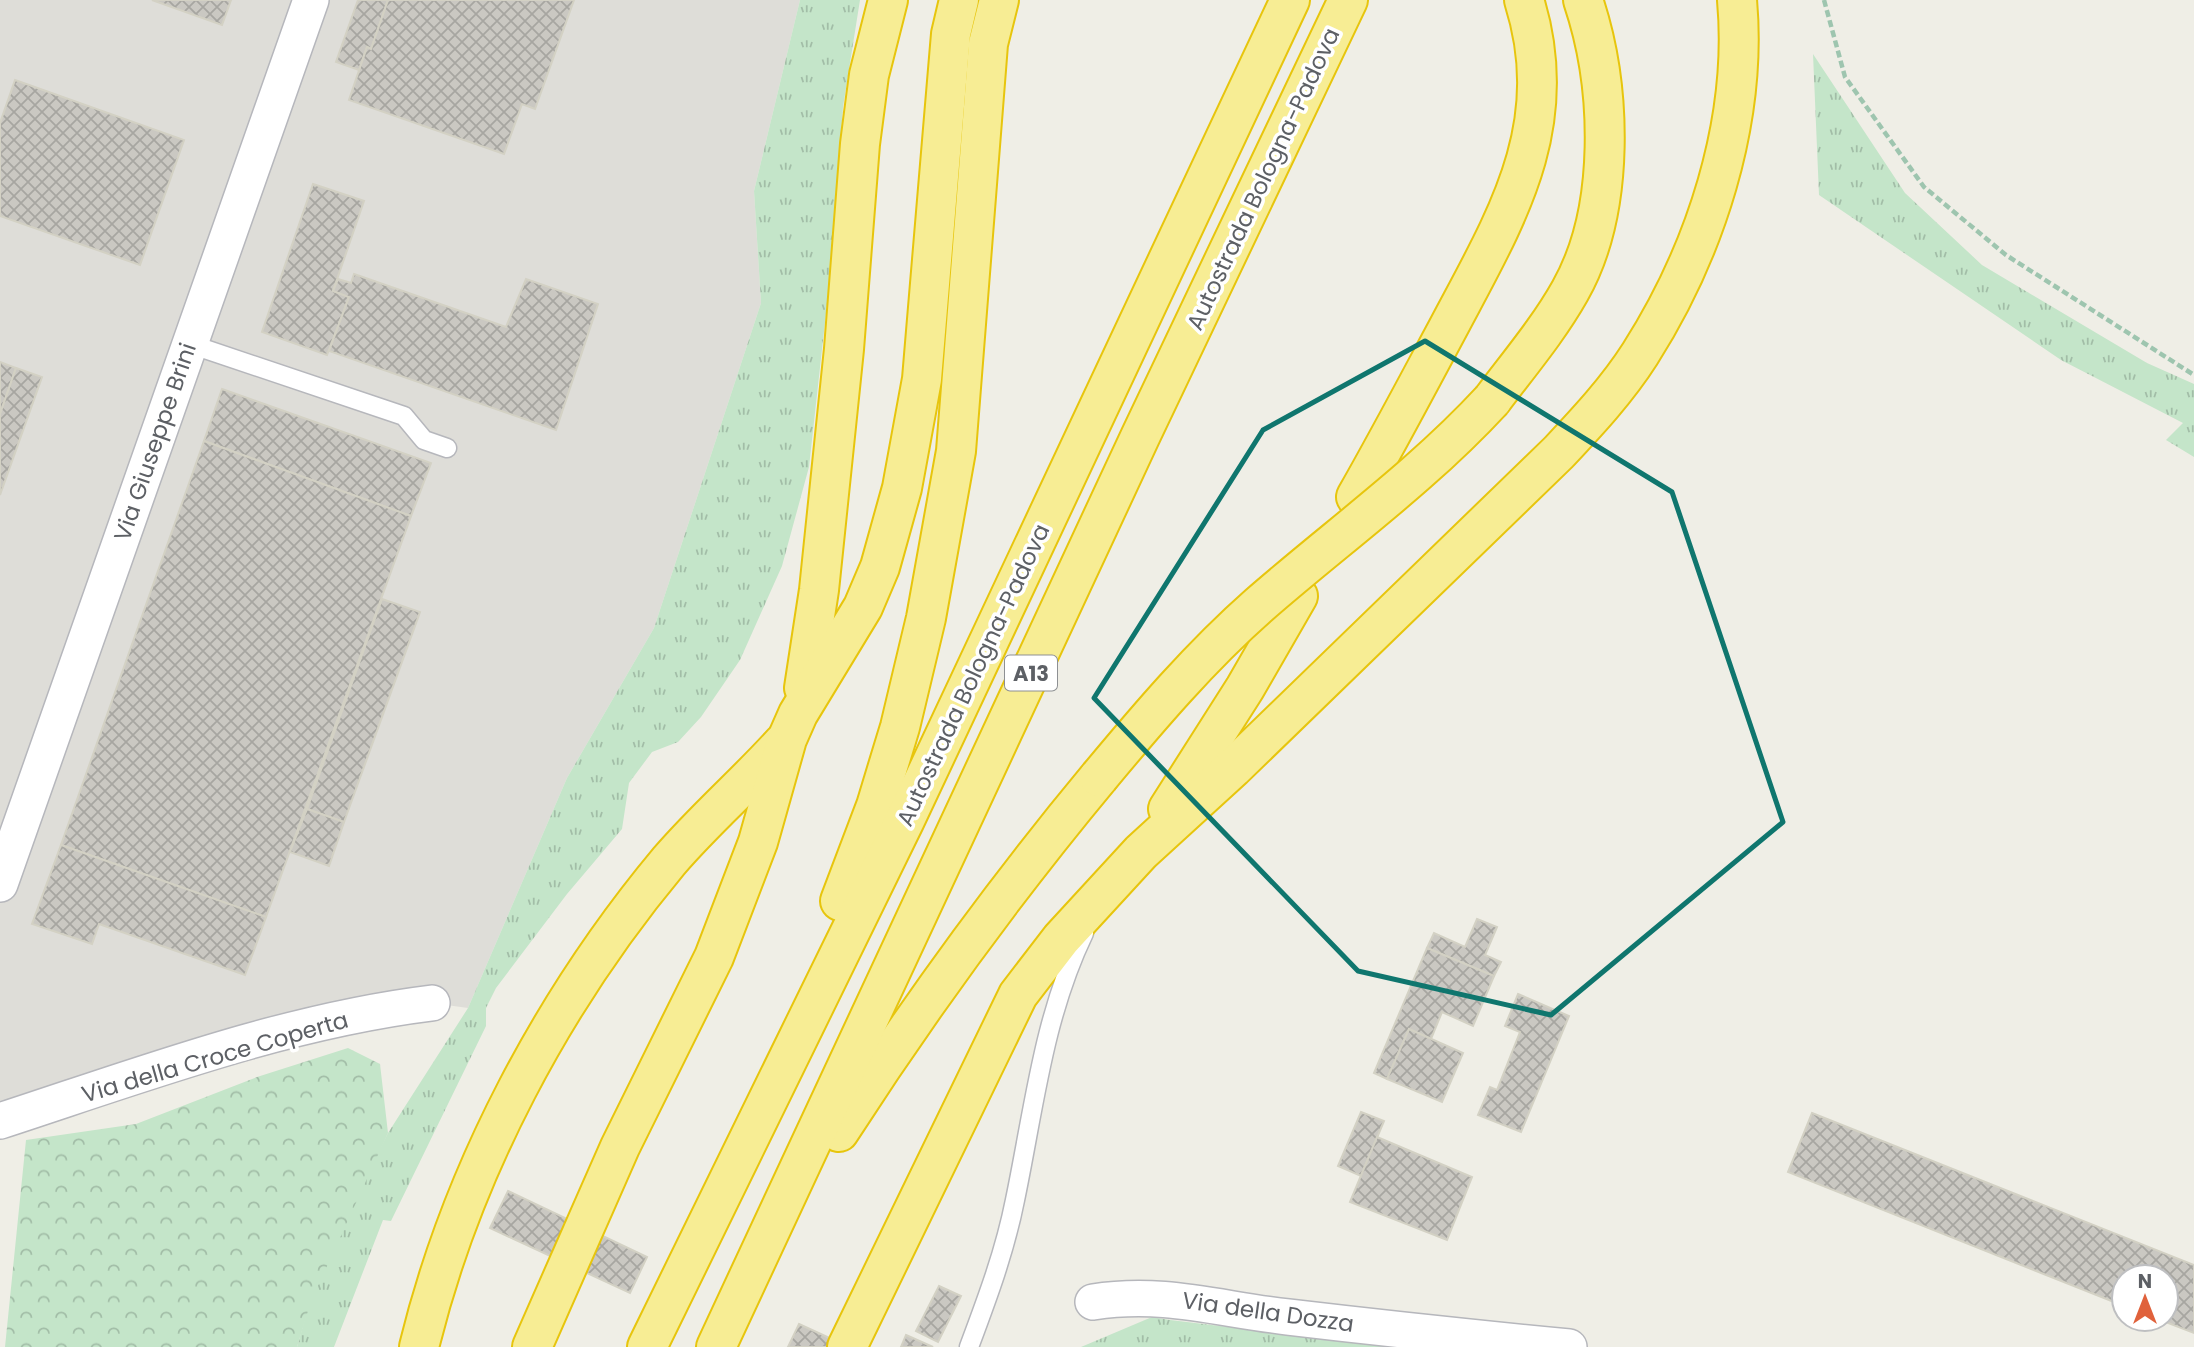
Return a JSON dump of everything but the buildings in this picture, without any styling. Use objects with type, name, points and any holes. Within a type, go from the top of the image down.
[{"type":"highway","points":[[532,1347],[620,1147],[715,957],[758,842],[809,663],[844,349],[863,117],[869,75],[888,0]]},
{"type":"highway","points":[[419,1347],[445,1252],[484,1161],[522,1082],[567,1004],[619,924],[671,859],[792,726],[863,607],[880,567],[902,488],[922,379],[949,60],[959,0]]},
{"type":"highway","points":[[679,1276],[845,890],[900,727],[926,618],[956,451],[988,44],[999,0]]},
{"type":"highway","name":"Autostrada Bologna-Padova","points":[[647,1347],[679,1276],[905,820],[1290,0]]},
{"type":"highway","name":"Autostrada Bologna-Padova","points":[[716,1347],[748,1284],[1129,461],[1348,0]]},
{"type":"highway","points":[[1356,496],[1486,256],[1522,179],[1536,107],[1536,58],[1524,0]]},
{"type":"highway","points":[[748,1284],[817,1167],[928,1000],[1019,873],[1098,776],[1167,696],[1259,606],[1432,461],[1492,400],[1543,333],[1571,289],[1595,217],[1604,172],[1605,131],[1595,37],[1583,0]]},
{"type":"highway","points":[[847,1347],[1018,995],[1061,939],[1140,852],[1233,768],[1559,452],[1600,409],[1640,355],[1687,265],[1712,198],[1727,142],[1736,79],[1737,0]]},
{"type":"highway","points":[[1140,852],[1245,688],[1298,596]]},
{"type":"street","name":"Via Giuseppe Brini","points":[[0,884],[311,0]]},
{"type":"street","name":"Via della Croce Coperta","points":[[0,1121],[245,1044],[376,1012],[432,1003]]},
{"type":"street","name":"Via della Dozza","points":[[1093,1302],[1129,1296],[1157,1297],[1287,1317],[1569,1347]]},
{"type":"lane","points":[[190,344],[404,416],[424,440],[447,448]]},
{"type":"lane","points":[[969,1347],[993,1283],[1015,1201],[1042,1050],[1074,953],[1108,889]]},
{"type":"path","points":[[1824,0],[1845,77],[1924,187],[2006,255],[2194,375]]},
{"type":"highlighted area","points":[[1425,341],[1672,492],[1783,822],[1551,1015],[1358,971],[1094,698],[1263,430]]},
{"type":"shaded area","points":[[0,0],[800,0],[754,191],[761,303],[654,628],[567,778],[468,1008],[432,1003],[0,1121]]},
{"type":"green space","points":[[800,0],[860,0],[843,107],[831,268],[809,467],[782,566],[740,660],[701,717],[678,742],[652,752],[629,783],[622,829],[567,894],[496,988],[486,1008],[486,1026],[391,1221],[383,1220],[334,1347],[297,1347],[310,1301],[366,1176],[388,1133],[468,1008],[567,778],[654,628],[761,303],[754,191]]},
{"type":"green space","points":[[1813,54],[1905,193],[1982,265],[2147,363],[2194,384],[2194,457],[2166,440],[2183,423],[2061,360],[1819,195]]},
{"type":"green space","points":[[348,1048],[380,1064],[388,1133],[311,1301],[297,1347],[5,1347],[26,1140],[136,1124],[257,1077]]},
{"type":"green space","points":[[1152,1317],[1170,1320],[1397,1347],[1081,1347]]}]
